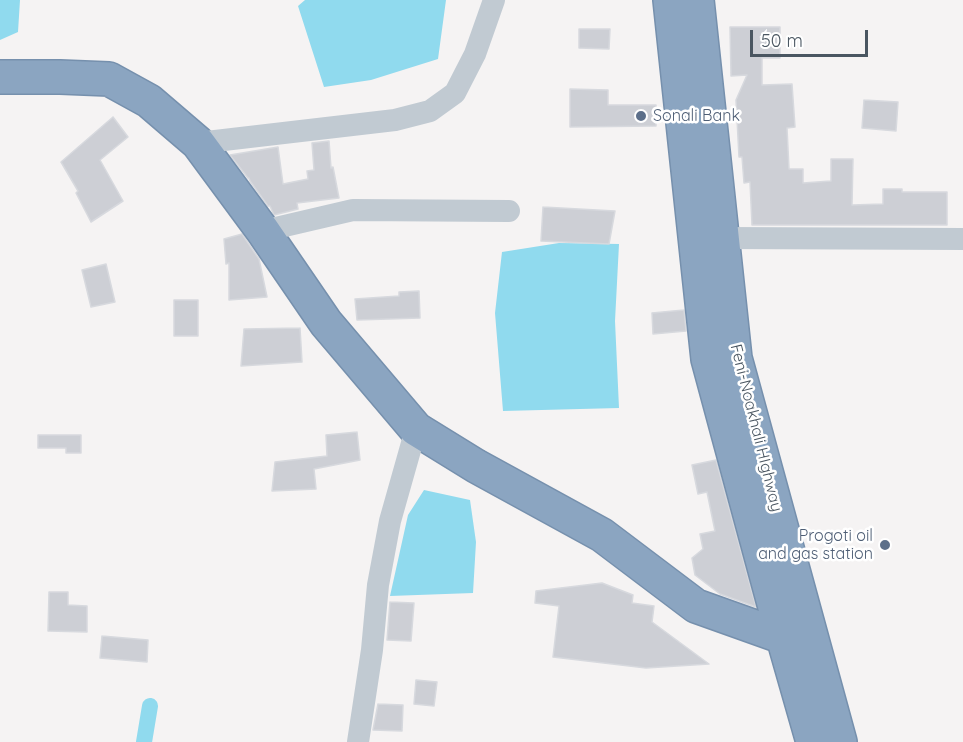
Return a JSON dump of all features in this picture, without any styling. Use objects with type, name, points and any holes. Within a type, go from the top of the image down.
[{"type":"highway","name":"Feni-Noakhali HIghway","points":[[670,0],[708,359],[813,742]]},
{"type":"highway","name":"Feni-Noakhali HIghway","points":[[697,0],[735,358],[840,742]]},
{"type":"highway","points":[[0,77],[109,79],[149,101],[198,143],[263,231],[326,323],[416,429],[476,466],[602,535],[696,606],[783,637],[816,656]]},
{"type":"street","points":[[198,143],[394,120],[430,111],[455,93],[475,54],[494,0]]},
{"type":"street","points":[[263,231],[353,210],[508,212]]},
{"type":"street","points":[[723,238],[963,238]]},
{"type":"street","points":[[358,742],[372,650],[378,585],[390,521],[416,429]]},
{"type":"water","points":[[0,0],[20,0],[18,32],[0,40]]},
{"type":"water","points":[[305,0],[446,0],[438,59],[371,80],[324,87],[298,6]]},
{"type":"water","points":[[559,243],[619,244],[615,321],[619,408],[503,411],[495,313],[502,252]]},
{"type":"water","points":[[424,490],[470,500],[476,542],[473,593],[390,596],[408,515]]},
{"type":"building","points":[[730,27],[780,27],[780,58],[762,58],[762,85],[792,84],[795,127],[787,128],[789,169],[803,169],[803,183],[831,181],[831,159],[853,159],[852,205],[883,204],[883,189],[902,189],[902,192],[947,192],[947,225],[752,225],[750,182],[744,183],[742,157],[739,157],[736,100],[747,75],[731,76]]},
{"type":"building","points":[[579,29],[610,29],[609,49],[579,48]]},
{"type":"building","points":[[570,89],[608,90],[608,105],[656,105],[656,126],[570,127]]},
{"type":"building","points":[[864,100],[898,102],[896,131],[862,128]]},
{"type":"building","points":[[113,117],[128,137],[100,160],[123,201],[91,222],[76,193],[78,191],[61,162]]},
{"type":"building","points":[[329,141],[331,168],[333,167],[339,198],[297,203],[298,209],[274,215],[270,206],[230,155],[278,147],[283,184],[308,179],[307,171],[314,170],[312,143]]},
{"type":"building","points":[[543,207],[615,211],[609,244],[541,241]]},
{"type":"building","points":[[242,234],[259,259],[267,297],[229,300],[229,263],[226,264],[224,239]]},
{"type":"building","points":[[106,264],[115,302],[91,307],[82,270]]},
{"type":"building","points":[[419,291],[420,318],[357,320],[355,299],[399,296],[399,292]]},
{"type":"building","points":[[174,300],[198,300],[198,336],[174,336]]},
{"type":"building","points":[[684,310],[686,331],[653,334],[652,313]]},
{"type":"building","points":[[300,328],[302,362],[241,366],[244,329]]},
{"type":"building","points":[[357,432],[360,460],[314,469],[316,489],[272,491],[275,462],[327,456],[326,435]]},
{"type":"building","points":[[38,435],[81,435],[81,453],[66,453],[66,448],[38,448]]},
{"type":"building","points":[[716,460],[756,607],[720,594],[695,575],[692,558],[703,549],[700,534],[715,531],[707,492],[698,494],[692,465]]},
{"type":"building","points":[[602,583],[633,595],[632,603],[654,606],[652,622],[709,664],[646,668],[553,657],[559,606],[535,603],[536,591]]},
{"type":"building","points":[[49,592],[68,592],[68,605],[87,606],[87,632],[48,631]]},
{"type":"building","points":[[390,602],[414,603],[411,641],[387,640]]},
{"type":"building","points":[[102,636],[148,640],[147,662],[100,658]]},
{"type":"building","points":[[416,680],[437,682],[434,706],[414,704]]},
{"type":"building","points":[[378,704],[403,705],[402,731],[373,730]]},
{"type":"waterway","points":[[144,742],[150,706]]},
{"type":"place","name":"Sonali Bank","points":[[641,116]]},
{"type":"place","name":"Progoti oil and gas station","points":[[885,545]]}]
